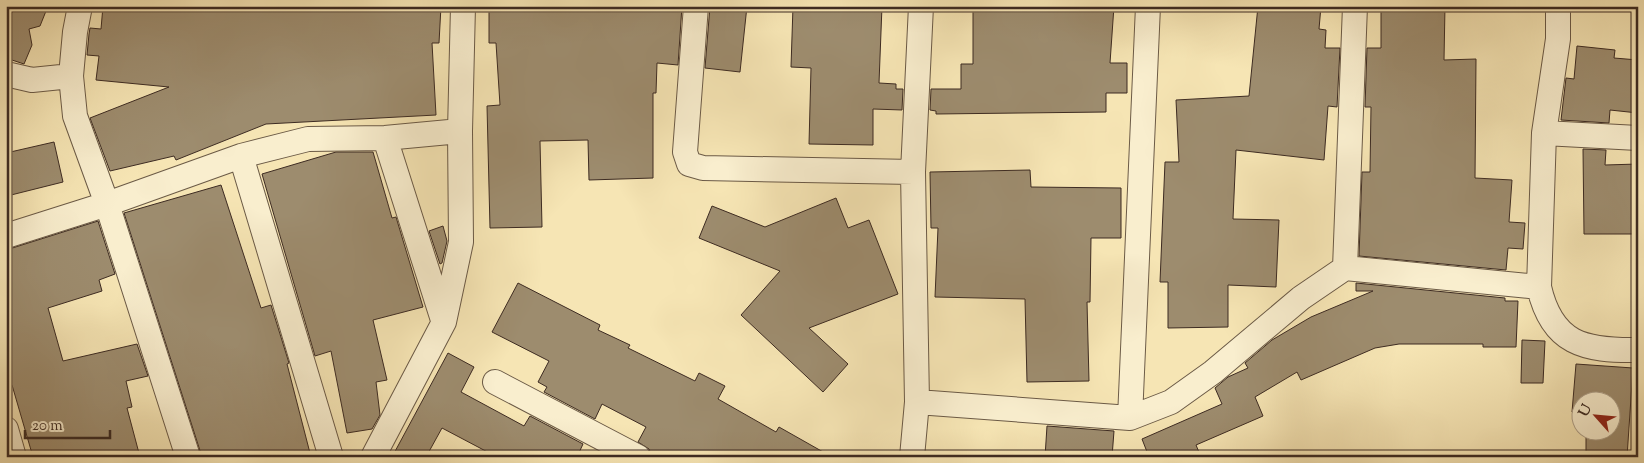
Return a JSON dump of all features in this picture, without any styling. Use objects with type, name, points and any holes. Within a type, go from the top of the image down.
[{"type":"street","points":[[80,6],[75,32],[71,76],[76,116],[107,204],[188,457]]},
{"type":"street","points":[[373,457],[444,322],[461,242],[460,131],[463,6]]},
{"type":"street","points":[[696,6],[685,152],[689,164],[702,168],[913,172]]},
{"type":"street","points":[[912,457],[917,402],[913,172],[921,6]]},
{"type":"street","points":[[1130,418],[1148,6]]},
{"type":"street","points":[[1345,268],[1355,6]]},
{"type":"street","points":[[1558,6],[1558,39],[1544,134],[1538,287],[1543,304],[1560,333],[1577,344],[1605,351],[1638,350]]},
{"type":"street","points":[[6,74],[32,80],[71,76]]},
{"type":"street","points":[[6,236],[107,204],[241,156],[308,139],[385,138],[460,131]]},
{"type":"street","points":[[1544,134],[1638,138]]},
{"type":"street","points":[[385,138],[444,322]]},
{"type":"street","points":[[241,156],[331,457]]},
{"type":"street","points":[[917,402],[1130,418],[1171,402],[1213,372],[1301,298],[1345,268],[1538,287]]},
{"type":"street","points":[[494,382],[638,457]]},
{"type":"street","points":[[6,429],[14,457]]},
{"type":"building","points":[[6,6],[48,6],[40,26],[29,29],[32,45],[24,64],[6,58]]},
{"type":"building","points":[[103,6],[441,6],[439,43],[432,43],[436,115],[266,124],[176,160],[174,156],[110,171],[90,118],[169,87],[96,80],[99,56],[87,55],[90,28],[101,29]]},
{"type":"building","points":[[489,6],[682,6],[678,65],[657,63],[656,93],[653,93],[653,178],[589,180],[588,140],[540,141],[542,227],[490,228],[487,106],[500,105],[496,43],[489,43]]},
{"type":"building","points":[[710,6],[747,6],[740,72],[705,68]]},
{"type":"building","points":[[793,6],[882,6],[879,83],[896,84],[896,89],[903,89],[902,110],[873,109],[873,145],[809,144],[811,68],[791,67]]},
{"type":"building","points":[[973,6],[1114,6],[1110,63],[1127,63],[1127,93],[1106,93],[1106,112],[936,114],[936,111],[930,110],[931,89],[961,89],[961,64],[973,64]]},
{"type":"building","points":[[1258,6],[1321,6],[1319,29],[1326,30],[1325,48],[1340,48],[1337,107],[1328,106],[1324,160],[1236,150],[1233,219],[1279,220],[1276,287],[1228,285],[1228,327],[1168,328],[1168,282],[1160,282],[1165,162],[1179,162],[1176,100],[1249,96]]},
{"type":"building","points":[[1381,6],[1445,6],[1444,60],[1476,59],[1475,178],[1512,180],[1509,222],[1525,223],[1523,249],[1508,248],[1506,270],[1359,256],[1362,172],[1370,172],[1371,107],[1365,107],[1367,48],[1381,48]]},
{"type":"building","points":[[1577,46],[1615,50],[1614,58],[1638,60],[1638,113],[1610,110],[1609,123],[1561,120],[1566,78],[1574,79]]},
{"type":"building","points":[[54,142],[63,182],[11,195],[6,173],[6,153]]},
{"type":"building","points":[[1583,149],[1606,150],[1605,165],[1638,164],[1638,234],[1584,234]]},
{"type":"building","points":[[336,152],[373,152],[392,218],[396,217],[423,307],[373,320],[387,380],[376,382],[380,415],[372,429],[347,433],[331,351],[315,356],[262,174]]},
{"type":"building","points":[[1030,170],[1031,187],[1121,188],[1121,238],[1091,238],[1090,302],[1087,302],[1089,381],[1027,382],[1025,299],[935,297],[938,228],[931,228],[930,172]]},
{"type":"building","points":[[221,185],[261,308],[271,305],[289,363],[287,364],[311,457],[202,457],[124,213]]},
{"type":"building","points":[[836,198],[848,228],[869,220],[898,294],[809,328],[848,364],[823,392],[741,315],[780,271],[699,238],[712,206],[765,227]]},
{"type":"building","points":[[98,221],[115,274],[99,280],[102,291],[48,308],[63,361],[137,344],[148,376],[126,381],[132,407],[127,408],[140,457],[33,457],[12,385],[6,387],[6,250]]},
{"type":"building","points":[[443,226],[447,241],[442,263],[440,264],[429,231]]},
{"type":"building","points":[[518,283],[600,325],[598,330],[630,345],[628,348],[695,381],[699,373],[725,386],[718,399],[776,432],[779,427],[832,457],[652,457],[649,449],[638,442],[646,427],[602,404],[595,419],[544,392],[547,387],[538,382],[549,361],[492,332]]},
{"type":"building","points":[[1356,283],[1505,298],[1505,301],[1518,301],[1516,347],[1483,347],[1483,344],[1399,344],[1375,348],[1301,380],[1297,372],[1255,397],[1263,416],[1196,445],[1201,457],[1149,457],[1142,439],[1222,404],[1215,388],[1228,377],[1248,368],[1245,363],[1272,340],[1311,317],[1373,291],[1356,291]]},
{"type":"building","points":[[1522,340],[1545,341],[1543,383],[1521,383]]},
{"type":"building","points":[[448,353],[474,367],[461,392],[524,426],[530,416],[583,444],[577,457],[497,457],[442,428],[426,457],[392,457]]},
{"type":"building","points":[[1576,364],[1633,368],[1627,457],[1586,457],[1586,440],[1622,440],[1622,390],[1574,390]]},
{"type":"building","points":[[1047,426],[1114,431],[1112,457],[1045,457]]}]
